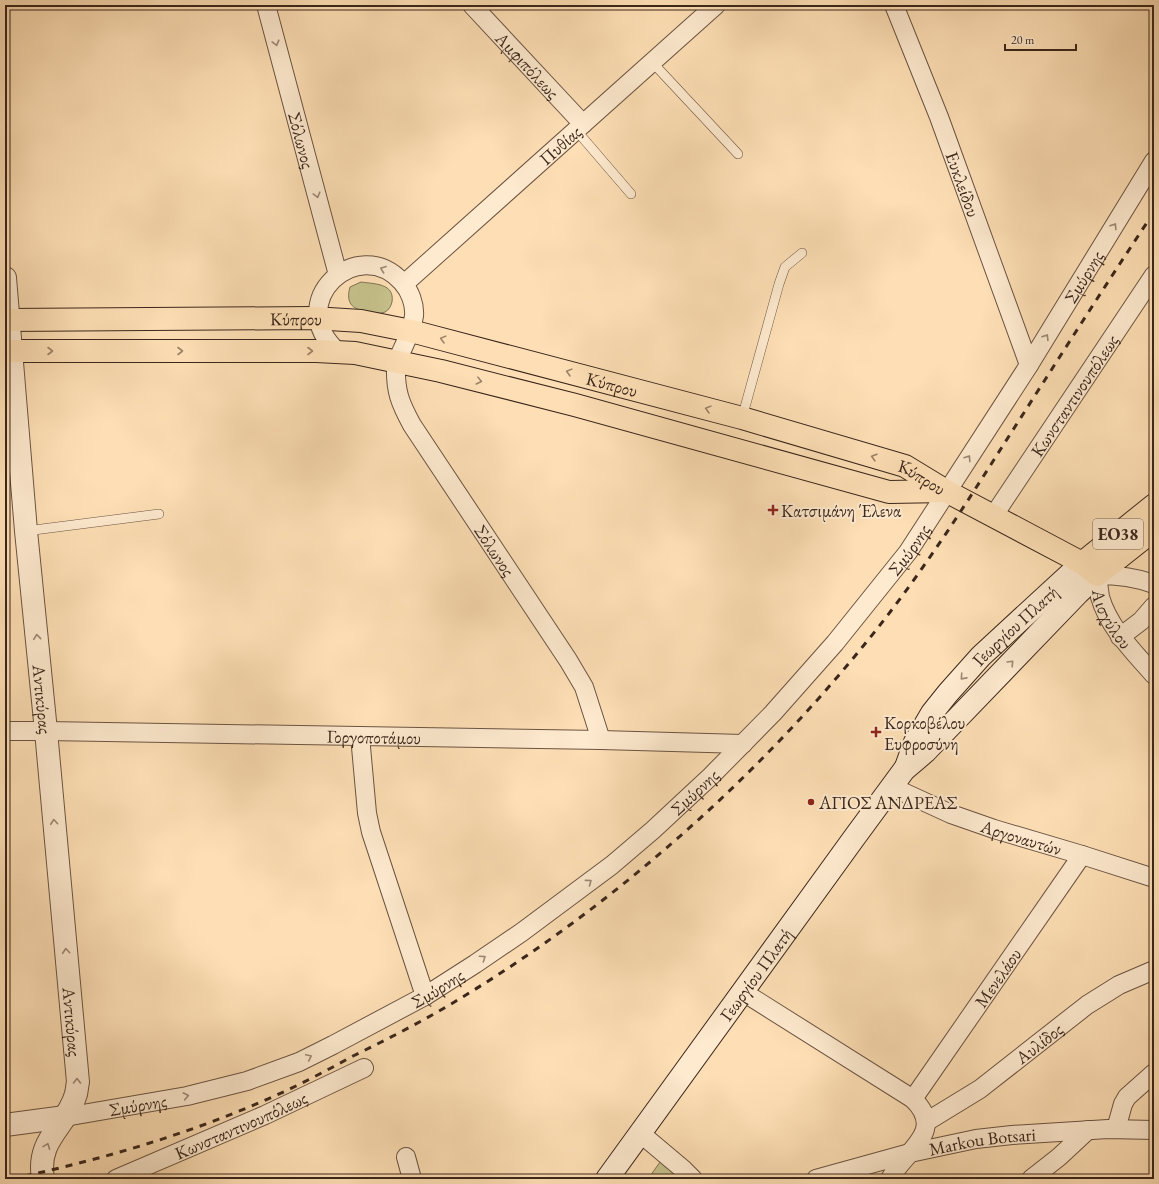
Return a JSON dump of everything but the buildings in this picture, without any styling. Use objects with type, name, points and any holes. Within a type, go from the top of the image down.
[{"type":"main road","name":"Κύπρου","points":[[7,320],[318,318],[361,321],[411,330],[742,418],[905,466],[946,491]]},
{"type":"main road","name":"Κύπρου","points":[[8,351],[220,351],[355,353],[441,371],[575,405],[890,492],[946,491]]},
{"type":"main road","points":[[946,491],[994,515],[1090,569]]},
{"type":"main road","name":"Γεωργίου Πλατή","points":[[1090,569],[1154,505]]},
{"type":"main road","name":"Γεωργίου Πλατή","points":[[1090,569],[1154,530]]},
{"type":"street","name":"Σόλωνος","points":[[266,5],[338,275]]},
{"type":"street","name":"Αμφιπόλεως","points":[[472,5],[579,127]]},
{"type":"street","name":"Πυθίας","points":[[404,284],[716,5]]},
{"type":"street","name":"Ευκλείδου","points":[[894,5],[938,117],[1029,365]]},
{"type":"street","name":"Σμύρνης","points":[[5,1125],[65,1117],[186,1096],[247,1081],[299,1062],[425,996],[522,932],[612,865],[653,830],[743,744],[773,713],[862,611],[908,552],[946,491],[1029,365],[1154,161]]},
{"type":"street","points":[[338,352],[322,332],[318,318],[321,296],[325,288],[338,275],[354,267],[373,266],[390,272],[404,284],[410,295],[414,308],[411,330],[397,361]]},
{"type":"street","name":"Κωνσταντινουπόλεως","points":[[994,515],[1154,275]]},
{"type":"street","name":"Αντικύρας","points":[[5,278],[8,351],[46,731],[78,1082],[76,1093],[65,1117],[54,1130],[45,1149],[42,1160],[43,1179]]},
{"type":"street","name":"Σόλωνος","points":[[397,361],[396,390],[407,416],[568,660],[584,687],[601,740]]},
{"type":"street","points":[[1090,569],[1139,579],[1154,584]]},
{"type":"street","name":"Αισχύλου","points":[[1090,569],[1102,601],[1120,637],[1154,675]]},
{"type":"street","name":"Γεωργίου Πλατή","points":[[607,1179],[898,778],[915,742],[932,713],[981,656],[1090,569]]},
{"type":"street","points":[[1120,637],[1141,621],[1154,606]]},
{"type":"street","name":"Γοργοποτάμου","points":[[5,731],[601,740],[743,744]]},
{"type":"street","points":[[360,736],[367,812],[371,832],[425,996]]},
{"type":"street","name":"Αργοναυτών","points":[[898,778],[951,814],[994,829],[1154,878]]},
{"type":"street","name":"Μενελάου","points":[[913,1099],[1082,855]]},
{"type":"street","name":"Αυλίδος","points":[[926,1122],[980,1089],[1087,1005],[1119,985],[1154,970]]},
{"type":"street","points":[[743,992],[913,1099],[919,1105],[926,1122],[922,1138],[900,1164],[890,1179]]},
{"type":"street","name":"Κωνσταντινουπόλεως","points":[[116,1179],[265,1115],[364,1068]]},
{"type":"street","points":[[1116,1129],[1123,1104],[1127,1097],[1154,1072]]},
{"type":"street","points":[[1031,1179],[1059,1157],[1088,1130]]},
{"type":"street","name":"Markou Botsari","points":[[816,1179],[910,1153],[996,1136],[1088,1130],[1154,1130]]},
{"type":"street","points":[[640,1133],[693,1179]]},
{"type":"street","points":[[406,1157],[412,1179]]},
{"type":"lane","points":[[652,62],[738,154]]},
{"type":"lane","points":[[579,127],[631,194]]},
{"type":"lane","points":[[742,418],[778,284],[785,267],[802,253]]},
{"type":"lane","points":[[26,531],[159,514]]},
{"type":"shaded area","points":[[361,282],[377,284],[387,288],[390,291],[392,302],[388,310],[383,313],[376,313],[359,310],[352,306],[349,298],[350,287]]},
{"type":"shaded area","points":[[660,1162],[681,1179],[648,1179]]},
{"type":"railway","points":[[11,1179],[107,1156],[171,1136],[233,1114],[309,1080],[405,1030],[456,1001],[513,965],[569,926],[623,884],[726,794],[775,746],[821,696],[883,621],[919,573],[953,523],[1154,212]]},
{"type":"place","name":"Κατσιμάνη Έλενα","points":[[773,510]]},
{"type":"place","name":"Κορκοβέλου Ευφροσύνη","points":[[876,732]]},
{"type":"place","name":"ΑΓΙΟΣ ΑΝΔΡΕΑΣ","points":[[811,802]]}]
